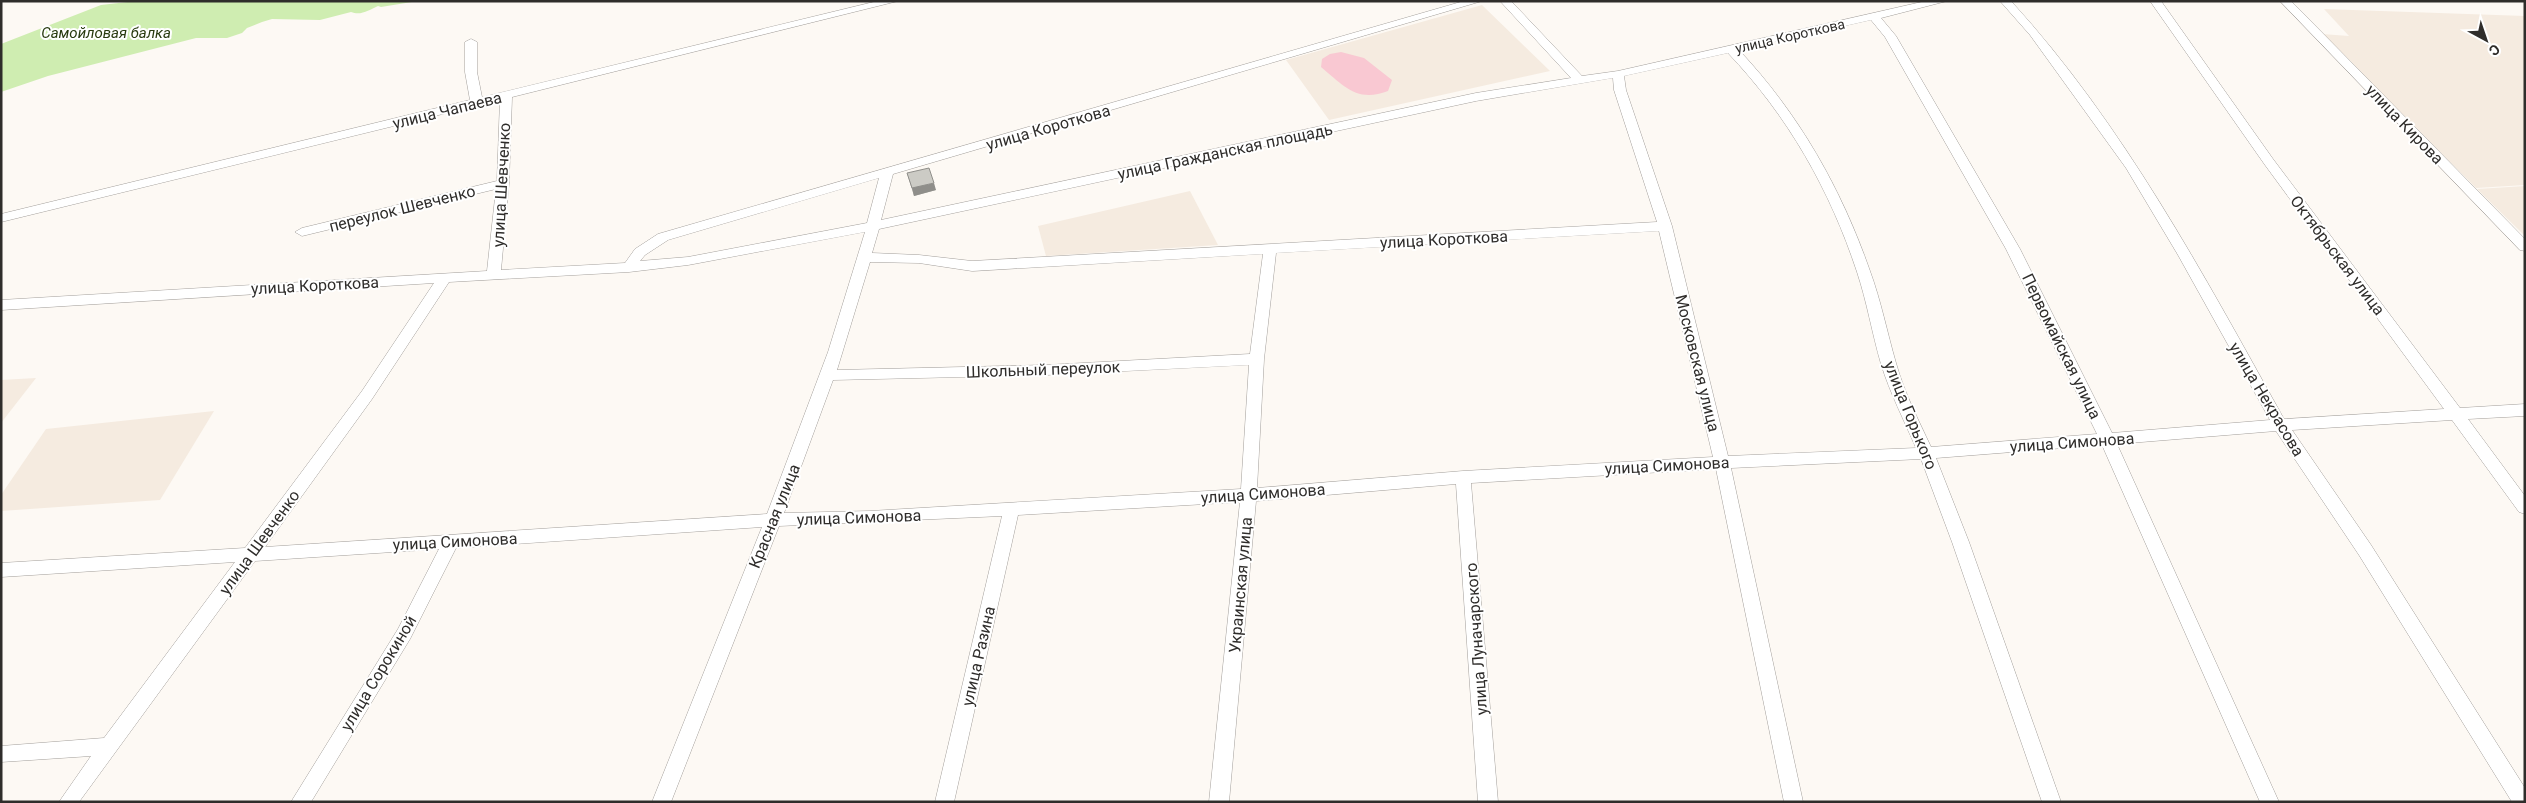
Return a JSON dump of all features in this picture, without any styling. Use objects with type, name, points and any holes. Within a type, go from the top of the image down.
[{"type":"street","name":"улица Чапаева","points":[[1,218],[893,1]]},
{"type":"street","name":"улица Короткова","points":[[629,267],[640,252],[663,237],[887,174],[1477,1]]},
{"type":"street","points":[[1505,1],[1579,80]]},
{"type":"street","name":"улица Короткова","points":[[1579,80],[1618,74],[1942,1]]},
{"type":"street","name":"улица Некрасова","points":[[2005,1],[2040,41],[2132,167],[2185,255],[2280,425],[2370,558],[2524,802]]},
{"type":"street","name":"Октябрьская улица","points":[[2155,1],[2269,162],[2525,508]]},
{"type":"street","name":"улица Кирова","points":[[2285,1],[2525,247]]},
{"type":"street","name":"Первомайская улица","points":[[1873,16],[1890,36],[2013,249],[2108,440],[2270,802]]},
{"type":"street","points":[[471,42],[471,72],[477,103]]},
{"type":"street","name":"улица Горького","points":[[1732,49],[1747,64],[1792,123],[1838,204],[1875,307],[1891,371],[1928,453],[2052,802]]},
{"type":"street","name":"Московская улица","points":[[1618,74],[1622,98],[1665,226],[1722,462],[1794,802]]},
{"type":"street","name":"улица Гражданская площадь","points":[[872,226],[1476,97],[1579,80]]},
{"type":"street","name":"улица Шевченко","points":[[494,274],[502,183],[506,96]]},
{"type":"street","name":"Красная улица","points":[[661,802],[744,590],[774,520],[828,375],[887,174]]},
{"type":"street","name":"переулок Шевченко","points":[[302,232],[502,183]]},
{"type":"street","name":"улица Короткова","points":[[1,304],[629,267],[697,260],[872,226]]},
{"type":"street","name":"улица Короткова","points":[[864,257],[919,259],[972,266],[1665,226]]},
{"type":"street","name":"Украинская улица","points":[[1219,802],[1249,495],[1257,359],[1270,249]]},
{"type":"street","name":"улица Шевченко","points":[[68,802],[107,746],[368,395],[445,278]]},
{"type":"street","name":"Школьный переулок","points":[[828,375],[1046,370],[1257,359]]},
{"type":"street","name":"улица Симонова","points":[[1,570],[674,528],[774,520],[1011,510],[1249,495],[1463,477],[1722,462],[1928,453],[2280,425],[2525,410]]},
{"type":"street","name":"улица Луначарского","points":[[1463,477],[1488,802]]},
{"type":"street","name":"улица Разина","points":[[944,802],[1011,510]]},
{"type":"street","name":"улица Сорокиной","points":[[300,802],[404,634],[451,542]]},
{"type":"street","points":[[1,754],[107,746]]},
{"type":"shaded area","points":[[1482,5],[1550,71],[1329,120],[1286,60]]},
{"type":"shaded area","points":[[2324,9],[2525,16],[2525,185],[2476,188],[2322,34],[2349,36]]},
{"type":"shaded area","points":[[1341,52],[1364,58],[1392,80],[1388,91],[1368,95],[1359,94],[1344,86],[1321,67],[1322,59],[1330,54]]},
{"type":"shaded area","points":[[2525,186],[2525,236],[2477,189]]},
{"type":"shaded area","points":[[1190,191],[1218,245],[1046,256],[1038,226]]},
{"type":"shaded area","points":[[36,378],[1,423],[1,380]]},
{"type":"shaded area","points":[[214,411],[160,500],[1,511],[1,495],[46,429]]},
{"type":"water","name":"Самойловая балка","points":[[136,1],[418,1],[378,6],[362,13],[351,12],[320,20],[272,19],[227,38],[196,38],[48,76],[1,92],[1,44],[101,5]]},
{"type":"building","points":[[929,168],[934,183],[912,188],[907,173]]}]
